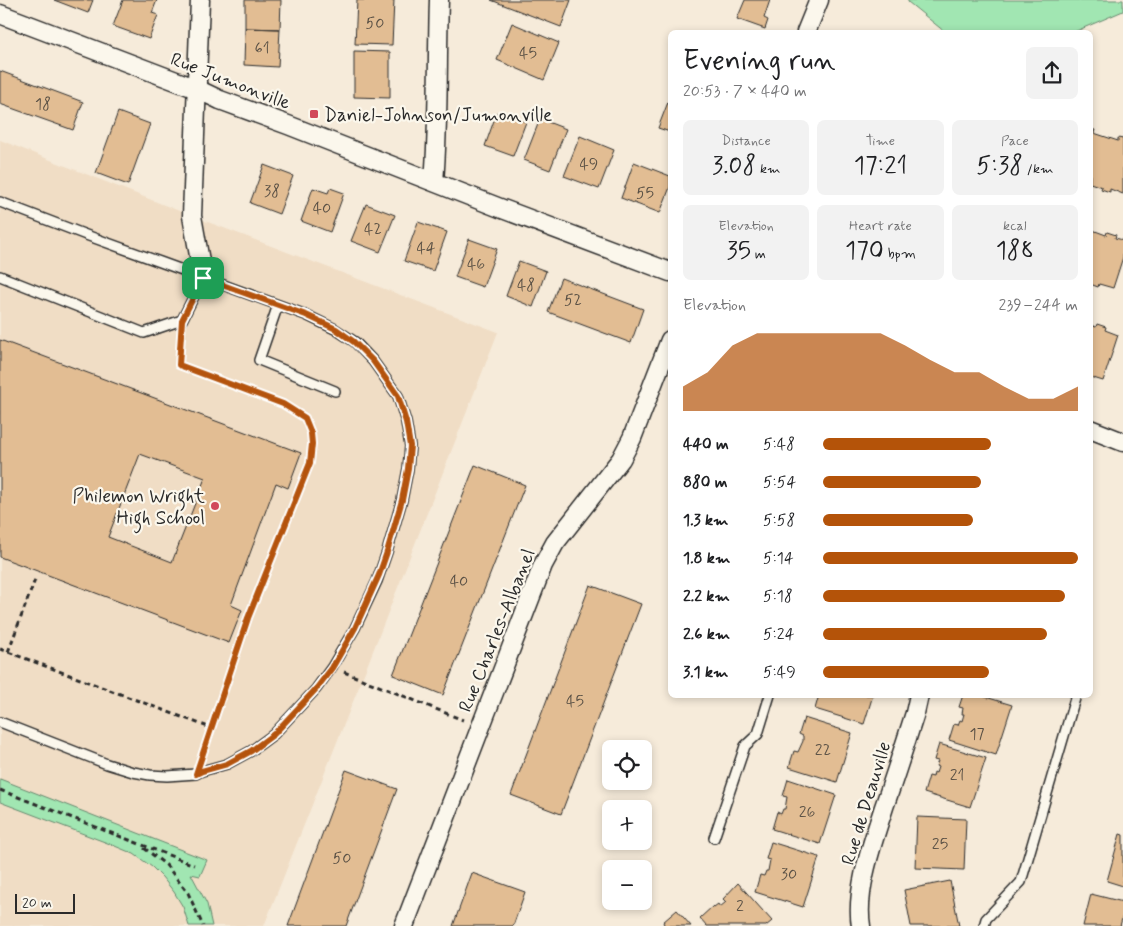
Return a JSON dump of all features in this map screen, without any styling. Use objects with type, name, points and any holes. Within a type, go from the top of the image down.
[{"type":"street","points":[[200,0],[192,216],[203,278]]},
{"type":"street","points":[[434,182],[437,150],[439,0]]},
{"type":"street","points":[[807,30],[819,0]]},
{"type":"street","name":"Rue Jumonville","points":[[0,14],[668,271]]},
{"type":"street","name":"Rue Charles-Albanel","points":[[404,926],[543,565],[555,543],[621,459],[632,438],[668,345]]},
{"type":"street","points":[[1093,430],[1123,442]]},
{"type":"street","name":"Rue de Deauville","points":[[860,926],[863,879],[869,853],[919,698]]},
{"type":"lane","points":[[0,202],[306,315],[336,329],[354,342],[373,361],[398,396],[406,422],[410,446],[402,500],[387,552],[379,575],[355,628],[332,668],[316,689],[274,734],[251,751],[227,764],[196,774],[150,775],[108,764],[0,722]]},
{"type":"lane","points":[[0,276],[144,334],[182,320],[203,278]]},
{"type":"lane","points":[[278,305],[259,360],[335,391]]},
{"type":"lane","points":[[714,838],[746,746],[758,734],[769,698]]},
{"type":"lane","points":[[984,926],[986,919],[1021,882],[1075,698]]},
{"type":"path","points":[[182,320],[179,365],[283,404],[305,418],[311,433],[312,444],[310,463],[248,618],[196,774]]},
{"type":"path","points":[[8,652],[36,578]]},
{"type":"path","points":[[0,649],[211,728]]},
{"type":"path","points":[[332,668],[480,727]]},
{"type":"path","points":[[0,790],[194,865]]},
{"type":"path","points":[[140,845],[166,865],[188,892],[203,926]]},
{"type":"shaded area","name":"Philemon Wright High School","points":[[0,140],[192,216],[498,332],[264,926],[0,926]]},
{"type":"green space","points":[[908,0],[1123,0],[1123,11],[1079,30],[943,30],[908,2]]},
{"type":"green space","points":[[0,779],[207,860],[200,876],[191,874],[207,904],[212,926],[189,926],[183,907],[174,892],[152,867],[134,854],[0,802]]},
{"type":"building","points":[[54,0],[93,0],[88,13]]},
{"type":"building","points":[[123,0],[157,0],[152,13],[158,15],[149,39],[113,26]]},
{"type":"building","points":[[245,0],[281,0],[280,29],[245,28]]},
{"type":"building","points":[[357,0],[394,0],[392,45],[355,44]]},
{"type":"building","points":[[491,0],[571,0],[561,27]]},
{"type":"building","points":[[745,0],[770,0],[764,18],[768,20],[765,29],[737,19]]},
{"type":"building","points":[[512,23],[559,43],[544,80],[497,60]]},
{"type":"building","points":[[245,28],[280,29],[278,67],[244,65]]},
{"type":"building","points":[[354,51],[390,52],[390,98],[354,97]]},
{"type":"building","points":[[0,71],[83,102],[73,130],[0,104]]},
{"type":"building","points":[[668,102],[668,131],[658,128]]},
{"type":"building","points":[[118,112],[150,124],[128,185],[96,173]]},
{"type":"building","points":[[497,112],[526,122],[513,156],[485,146]]},
{"type":"building","points":[[540,119],[566,129],[550,170],[524,160]]},
{"type":"building","points":[[1093,130],[1095,130],[1094,133],[1118,141],[1118,138],[1123,139],[1123,194],[1110,189],[1110,192],[1101,189],[1102,187],[1093,184]]},
{"type":"building","points":[[580,136],[614,150],[599,189],[564,176]]},
{"type":"building","points":[[634,162],[668,175],[668,192],[660,213],[621,198]]},
{"type":"building","points":[[264,165],[293,176],[279,214],[250,203]]},
{"type":"building","points":[[313,188],[328,193],[330,188],[344,193],[330,232],[301,221]]},
{"type":"building","points":[[366,204],[395,215],[380,252],[351,241]]},
{"type":"building","points":[[418,222],[447,232],[433,271],[404,261]]},
{"type":"building","points":[[1093,230],[1106,235],[1107,232],[1116,235],[1115,238],[1123,240],[1123,257],[1113,288],[1099,284],[1098,287],[1093,285]]},
{"type":"building","points":[[469,239],[497,249],[483,287],[455,277]]},
{"type":"building","points":[[519,261],[546,271],[533,307],[506,296]]},
{"type":"building","points":[[561,278],[643,309],[631,343],[548,312]]},
{"type":"building","points":[[1097,324],[1106,327],[1105,330],[1118,335],[1103,381],[1093,378],[1093,326],[1096,327]]},
{"type":"building","points":[[0,340],[301,453],[288,488],[276,483],[231,605],[242,610],[229,643],[0,557]],"holes":[[[140,454],[205,478],[172,562],[108,537]]]},
{"type":"building","points":[[475,465],[525,485],[443,695],[393,675]]},
{"type":"building","points":[[590,585],[641,604],[561,814],[511,795]]},
{"type":"building","points":[[818,698],[872,698],[864,724],[815,709]]},
{"type":"building","points":[[962,698],[989,698],[1012,705],[996,755],[949,740],[954,724],[958,725],[960,720],[962,721],[963,708],[959,707]]},
{"type":"building","points":[[804,718],[852,733],[837,782],[789,767],[794,751],[798,752],[803,741],[803,736],[799,734]]},
{"type":"building","points":[[939,744],[986,758],[970,807],[924,793],[929,776],[933,777],[938,767],[936,766],[938,761],[934,760]]},
{"type":"building","points":[[346,770],[397,789],[346,926],[288,926]]},
{"type":"building","points":[[788,779],[836,795],[820,844],[772,829],[777,812],[781,814],[783,809],[785,809],[787,797],[783,796]]},
{"type":"building","points":[[917,817],[966,819],[964,870],[915,868]]},
{"type":"building","points":[[1120,834],[1123,835],[1123,886],[1107,881]]},
{"type":"building","points":[[771,842],[819,857],[803,907],[755,892],[760,875],[764,876],[766,871],[768,871],[770,860],[766,859]]},
{"type":"building","points":[[472,873],[525,892],[513,926],[453,926]]},
{"type":"building","points":[[950,881],[959,926],[911,926],[904,890]]},
{"type":"building","points":[[738,883],[772,921],[766,926],[707,926],[700,918],[713,906],[718,904],[720,907],[726,902],[723,899]]},
{"type":"building","points":[[1091,894],[1123,902],[1123,915],[1120,926],[1083,926]]},
{"type":"building","points":[[677,910],[691,926],[662,926],[663,922]]},
{"type":"place","name":"Daniel-Johnson/Jumonville","points":[[314,114]]},
{"type":"place","name":"Philemon Wright High School","points":[[215,506]]},
{"type":"route","points":[[203,278],[306,315],[336,329],[354,342],[373,361],[398,396],[406,422],[410,446],[402,500],[377,581],[355,628],[332,668],[316,689],[274,734],[251,751],[227,764],[196,774],[248,618],[310,463],[312,444],[311,433],[305,418],[283,404],[179,365],[182,320],[203,278]]}]
